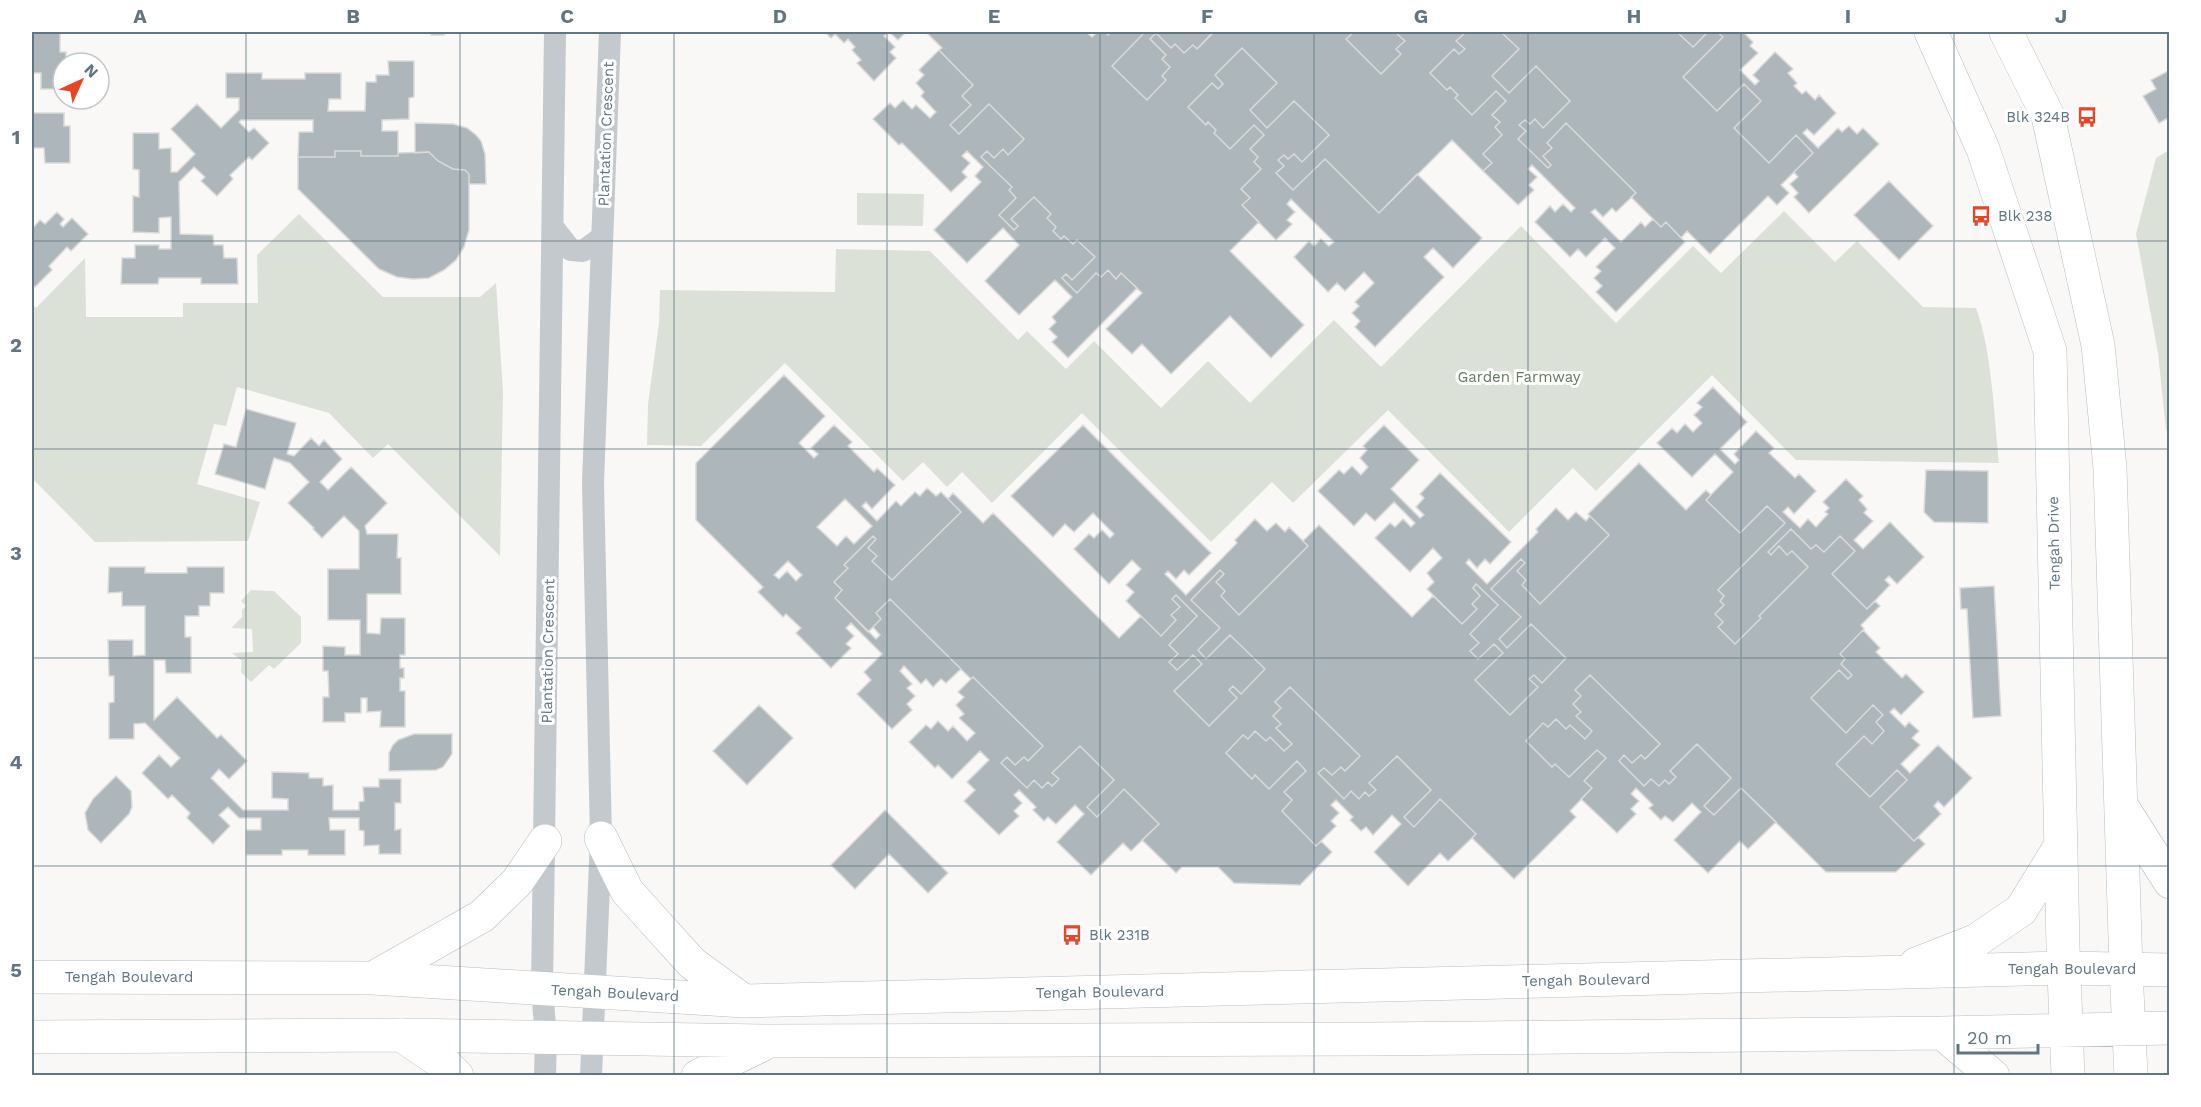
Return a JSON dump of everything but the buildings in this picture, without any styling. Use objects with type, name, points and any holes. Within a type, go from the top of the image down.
[{"type":"main road","name":"Tengah Drive","points":[[1931,32],[1983,149],[2050,351],[2068,1076]]},
{"type":"main road","points":[[2007,32],[2048,116],[2098,345],[2110,468],[2131,1076]]},
{"type":"main road","points":[[2120,803],[2169,882]]},
{"type":"main road","points":[[601,838],[627,891],[646,913],[692,963],[744,1001]]},
{"type":"main road","points":[[373,978],[482,916],[517,882],[545,841]]},
{"type":"main road","points":[[1895,972],[1977,940],[2021,910],[2061,845]]},
{"type":"main road","name":"Tengah Boulevard","points":[[32,977],[373,978],[744,1001],[2064,968],[2169,970]]},
{"type":"main road","points":[[32,1037],[401,1035],[769,1041],[1375,1039],[1942,1033],[2169,1028]]},
{"type":"main road","points":[[1942,1033],[1993,1076]]},
{"type":"main road","points":[[401,1035],[447,1066],[457,1076]]},
{"type":"main road","points":[[698,1076],[769,1041]]},
{"type":"street","name":"Plantation Crescent","points":[[545,1076],[546,1038],[542,988],[555,32]]},
{"type":"street","name":"Plantation Crescent","points":[[591,1076],[601,838],[592,483],[610,32]]},
{"type":"street","points":[[553,227],[571,250],[583,251],[602,237]]},
{"type":"green space","points":[[2169,150],[2170,428],[2166,430],[2158,353],[2136,234],[2156,158]]},
{"type":"green space","points":[[857,193],[924,194],[923,226],[857,225]]},
{"type":"green space","name":"Garden Farmway","points":[[1784,211],[1835,262],[1857,241],[1923,307],[1976,308],[1989,364],[1999,463],[1796,460],[1712,375],[1596,491],[1573,468],[1509,532],[1388,410],[1293,503],[1272,482],[1211,542],[1082,413],[992,503],[962,472],[947,487],[923,462],[903,481],[785,363],[701,446],[647,445],[648,404],[659,323],[660,290],[835,292],[836,249],[930,251],[1018,340],[1027,331],[1066,369],[1094,341],[1161,408],[1208,361],[1250,403],[1334,320],[1381,367],[1521,226],[1616,323],[1693,246],[1721,273]]},
{"type":"green space","points":[[299,214],[383,297],[480,297],[496,283],[503,392],[500,556],[388,444],[373,458],[329,413],[237,387],[226,426],[214,424],[197,484],[260,502],[248,541],[95,542],[32,478],[32,304],[36,308],[85,258],[86,317],[183,317],[183,303],[258,303],[257,255]]},
{"type":"green space","points":[[251,590],[274,591],[301,617],[301,643],[274,669],[269,665],[251,682],[241,672],[242,661],[232,653],[253,652],[252,629],[231,628],[242,617],[242,610],[246,606],[241,601]]},
{"type":"place","name":"Blk 324B","points":[[2087,117]]},
{"type":"place","name":"Blk 238","points":[[1981,216]]},
{"type":"place","name":"Blk 231B","points":[[1072,935]]}]
